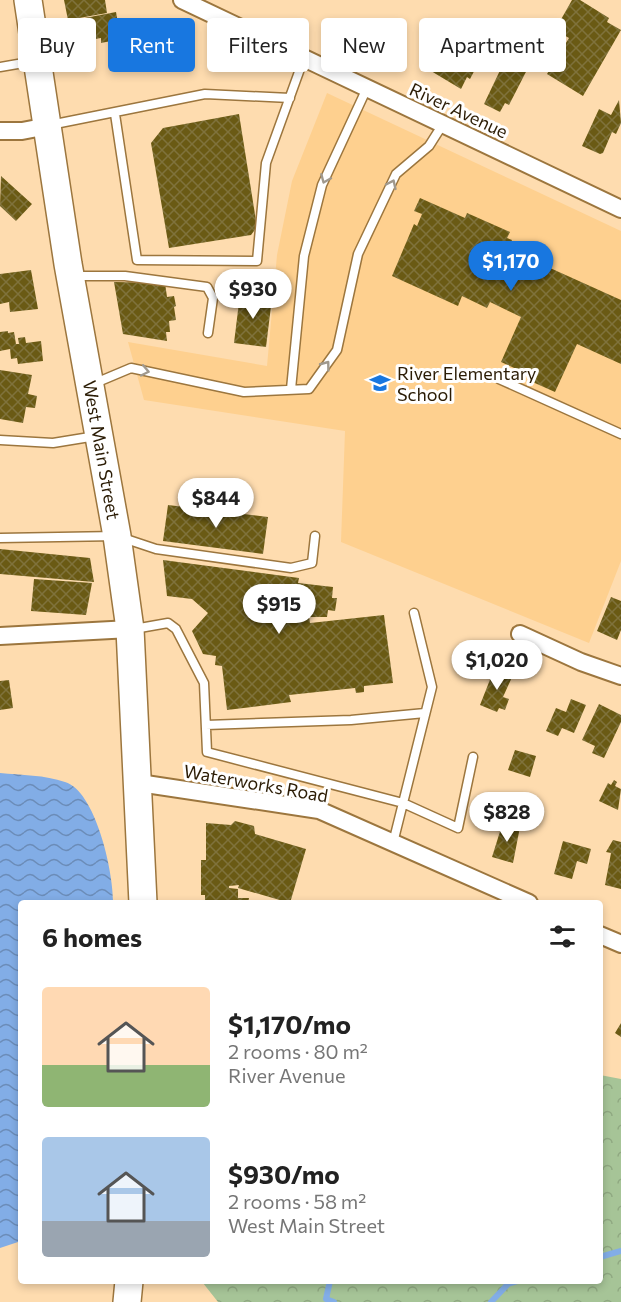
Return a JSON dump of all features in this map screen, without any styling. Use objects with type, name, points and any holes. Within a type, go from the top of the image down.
[{"type":"main road","name":"West Main Street","points":[[28,0],[31,18]]},
{"type":"main road","name":"West Main Street","points":[[40,72],[70,276],[117,537],[130,629],[139,783],[142,900]]},
{"type":"main road","points":[[127,1302],[129,1284]]},
{"type":"street","name":"River Avenue","points":[[182,0],[220,18]]},
{"type":"street","name":"River Avenue","points":[[309,60],[621,209]]},
{"type":"street","points":[[0,131],[22,131],[48,126]]},
{"type":"street","points":[[0,636],[130,629]]},
{"type":"street","points":[[520,634],[581,662],[621,676]]},
{"type":"street","name":"Waterworks Road","points":[[139,783],[319,810],[522,900]]},
{"type":"street","points":[[603,936],[621,944]]},
{"type":"lane","points":[[0,67],[18,64]]},
{"type":"lane","points":[[115,114],[137,260],[257,261],[266,163],[299,72]]},
{"type":"lane","points":[[291,389],[304,256],[322,185],[368,88]]},
{"type":"lane","points":[[48,126],[205,94],[290,98]]},
{"type":"lane","points":[[90,385],[131,368],[244,392],[309,388],[337,350],[358,254],[396,174],[429,146],[443,124]]},
{"type":"lane","points":[[70,276],[125,276],[207,287],[213,298],[208,333]]},
{"type":"lane","points":[[499,379],[621,434]]},
{"type":"lane","points":[[0,440],[53,443],[99,436]]},
{"type":"lane","points":[[0,538],[117,537],[156,549],[291,568],[312,563],[315,536]]},
{"type":"lane","points":[[393,843],[432,687],[414,613]]},
{"type":"lane","points":[[130,629],[168,623],[176,629],[204,683],[207,752],[403,803],[458,828],[473,757]]},
{"type":"lane","points":[[206,725],[351,720],[425,713]]},
{"type":"shaded area","name":"River Elementary School","points":[[327,93],[621,231],[621,561],[589,643],[341,542],[345,431],[144,400],[128,342],[267,366],[277,255],[292,181]]},
{"type":"green space","points":[[603,1076],[621,1079],[621,1302],[218,1302],[204,1284],[603,1284]]},
{"type":"water","points":[[0,773],[49,778],[65,782],[76,789],[86,801],[101,835],[110,873],[113,900],[18,900],[18,1242],[0,1248]]},
{"type":"building","points":[[64,0],[105,0],[107,13],[68,18]]},
{"type":"building","points":[[572,0],[580,0],[609,18],[607,22],[621,30],[583,96],[547,74],[548,72],[566,72],[566,43],[569,38],[566,36],[566,18],[562,18]]},
{"type":"building","points":[[116,12],[117,18],[108,18],[108,42],[101,43],[101,38],[96,39],[96,18],[85,18]]},
{"type":"building","points":[[433,72],[474,72],[470,79],[467,77],[461,89]]},
{"type":"building","points":[[499,72],[526,72],[509,105],[505,103],[500,112],[484,104]]},
{"type":"building","points":[[619,100],[621,123],[616,134],[612,132],[603,153],[600,154],[582,146],[599,109],[611,115]]},
{"type":"building","points":[[239,114],[257,227],[251,235],[169,248],[151,143],[163,128]]},
{"type":"building","points":[[1,176],[32,204],[16,221],[0,206]]},
{"type":"building","points":[[420,198],[465,218],[467,213],[510,232],[507,238],[512,240],[508,249],[621,300],[621,364],[577,344],[555,392],[528,380],[530,375],[501,362],[521,317],[490,302],[487,308],[462,296],[458,306],[392,276],[414,224],[417,226],[422,214],[414,211]]},
{"type":"building","points":[[31,270],[38,309],[10,312],[9,302],[0,304],[0,274]]},
{"type":"building","points":[[114,282],[165,283],[167,297],[174,296],[176,306],[174,307],[176,320],[169,321],[170,332],[166,332],[167,341],[123,334]]},
{"type":"building","points":[[240,294],[272,298],[266,347],[234,343]]},
{"type":"building","points":[[8,331],[8,333],[14,332],[16,344],[19,344],[18,338],[25,337],[26,343],[41,341],[43,361],[18,364],[17,358],[11,359],[10,349],[0,351],[0,332]]},
{"type":"building","points":[[0,370],[32,375],[28,394],[37,396],[35,408],[26,407],[23,423],[0,419]]},
{"type":"building","points":[[168,505],[268,517],[263,554],[163,541]]},
{"type":"building","points":[[0,549],[90,558],[94,582],[0,574]]},
{"type":"building","points":[[163,560],[299,578],[298,583],[333,587],[332,598],[337,598],[335,611],[328,610],[327,617],[309,617],[310,623],[384,615],[393,683],[364,686],[364,692],[356,693],[355,688],[289,695],[291,702],[227,710],[222,666],[215,665],[216,656],[203,654],[192,631],[208,613],[192,599],[167,596]]},
{"type":"building","points":[[34,579],[92,583],[86,615],[31,611]]},
{"type":"building","points":[[611,597],[621,601],[621,630],[617,640],[597,631]]},
{"type":"building","points":[[495,667],[513,675],[503,697],[509,699],[505,710],[499,708],[497,712],[480,705]]},
{"type":"building","points":[[9,680],[13,708],[0,710],[0,681]]},
{"type":"building","points":[[571,699],[586,705],[574,733],[562,728],[558,736],[546,731],[556,708],[566,712]]},
{"type":"building","points":[[599,704],[621,715],[621,722],[604,758],[592,753],[595,746],[582,740]]},
{"type":"building","points":[[515,750],[536,756],[530,777],[508,770]]},
{"type":"building","points":[[614,780],[617,782],[615,786],[621,789],[618,810],[599,801],[608,783],[611,785]]},
{"type":"building","points":[[235,821],[254,826],[255,834],[306,849],[291,900],[280,900],[238,888],[239,885],[229,886],[229,888],[238,889],[238,898],[249,898],[249,900],[205,900],[205,895],[201,895],[201,860],[206,860],[206,823],[231,825]]},
{"type":"building","points":[[503,822],[520,827],[513,863],[492,857]]},
{"type":"building","points":[[613,840],[621,842],[621,889],[605,885],[611,853],[606,852]]},
{"type":"building","points":[[563,841],[591,849],[587,864],[577,861],[572,879],[554,874]]},
{"type":"building","points":[[621,1023],[621,1037],[615,1033]]},
{"type":"waterway","points":[[603,1256],[621,1251]]},
{"type":"waterway","points":[[329,1284],[326,1299],[334,1302]]},
{"type":"waterway","points":[[491,1302],[508,1284]]},
{"type":"place","name":"River Elementary School","points":[[380,383]]}]
